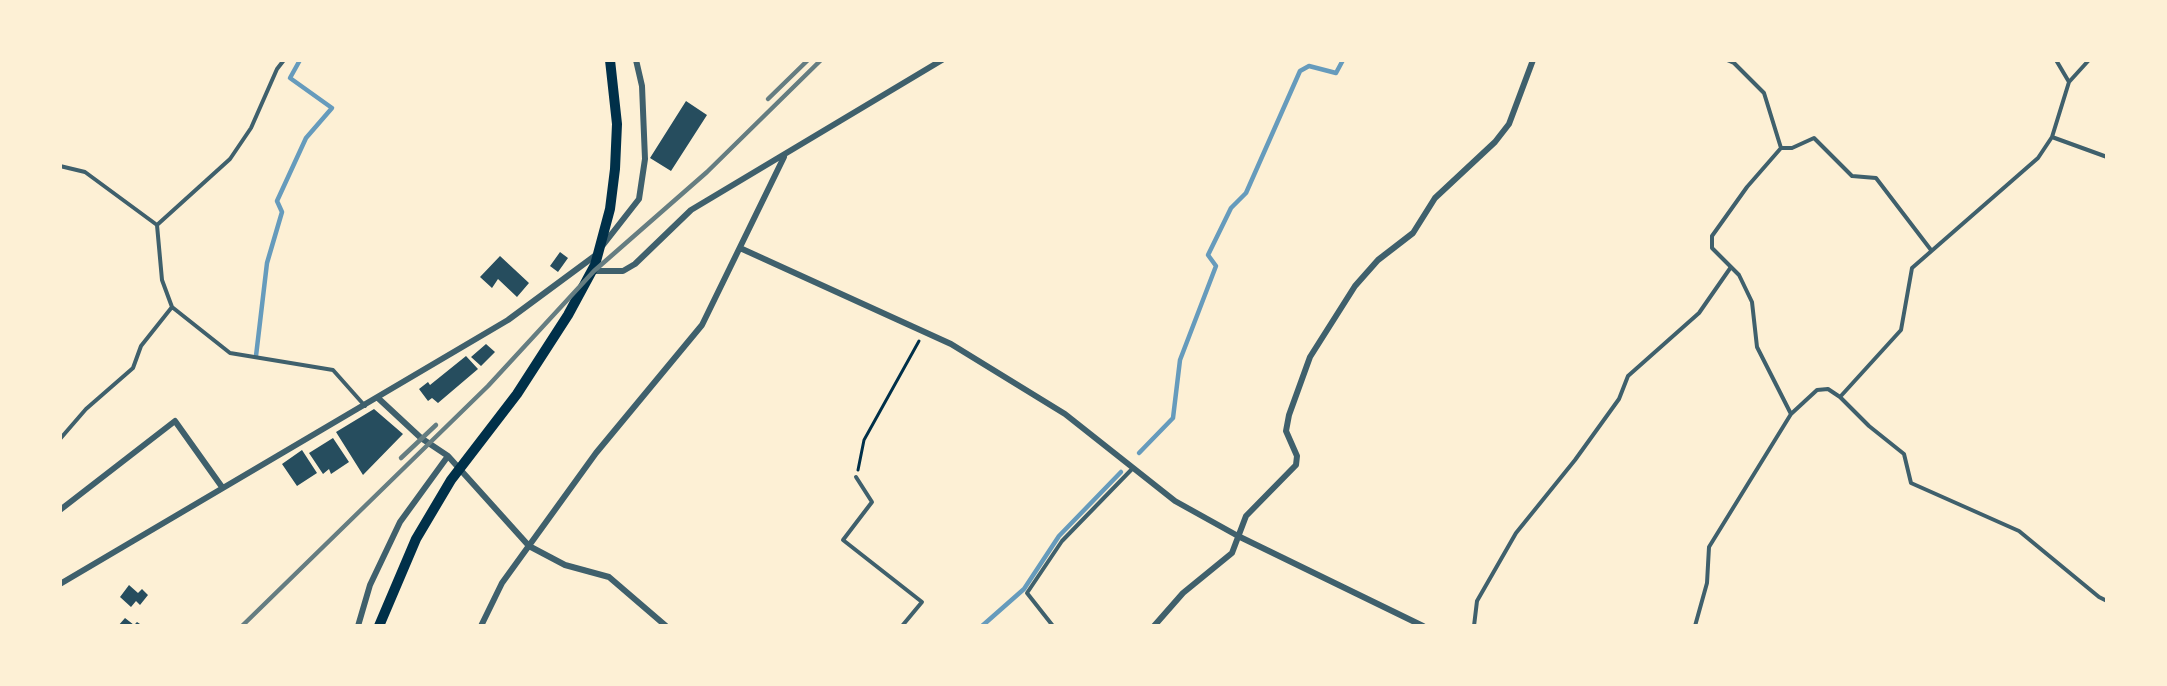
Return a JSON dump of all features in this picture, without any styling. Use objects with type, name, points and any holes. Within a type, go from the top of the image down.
[{"type":"main road","points":[[379,626],[416,539],[451,480],[517,394],[568,315],[595,265],[610,209],[615,169],[617,124],[610,60]]},
{"type":"street","points":[[636,60],[642,86],[645,159],[639,199],[586,270],[623,271],[635,264],[691,210],[942,60]]},
{"type":"street","points":[[1154,626],[1183,593],[1232,553],[1246,516],[1296,465],[1297,456],[1286,431],[1289,415],[1310,357],[1362,278],[1378,260],[1413,233],[1435,198],[1495,142],[1509,124],[1533,60]]},
{"type":"street","points":[[481,626],[502,584],[596,453],[702,325],[784,156]]},
{"type":"street","points":[[740,248],[951,344],[1065,414],[1175,501],[1238,536],[1423,626]]},
{"type":"street","points":[[60,584],[508,320],[596,255]]},
{"type":"street","points":[[378,398],[422,438],[448,456],[529,546],[565,565],[609,577],[666,626]]},
{"type":"street","points":[[60,510],[175,421],[222,487]]},
{"type":"street","points":[[358,626],[370,585],[400,522],[448,456]]},
{"type":"lane","points":[[157,225],[230,159],[250,128],[277,69],[284,60]]},
{"type":"lane","points":[[1727,60],[1734,63],[1764,93],[1781,148]]},
{"type":"lane","points":[[2056,60],[2069,82]]},
{"type":"lane","points":[[1840,397],[1901,330],[1912,268],[2038,158],[2052,137],[2069,82],[2089,60]]},
{"type":"lane","points":[[2052,137],[2107,158]]},
{"type":"lane","points":[[1791,414],[1757,347],[1752,302],[1739,275],[1712,248],[1712,236],[1747,187],[1781,148],[1792,148],[1814,138],[1852,176],[1875,178],[1931,250]]},
{"type":"lane","points":[[60,166],[86,172],[157,225],[162,280],[172,307],[230,353],[333,370],[365,406]]},
{"type":"lane","points":[[1473,626],[1477,601],[1516,533],[1575,460],[1619,399],[1628,376],[1698,313],[1731,267]]},
{"type":"lane","points":[[60,439],[86,410],[133,368],[141,346],[172,307]]},
{"type":"lane","points":[[1695,626],[1707,583],[1709,547],[1791,414],[1816,390],[1828,389],[1904,454],[1911,483],[2019,531],[2099,597],[2107,601]]},
{"type":"lane","points":[[1053,626],[1027,593],[1062,541],[1133,468]]},
{"type":"lane","points":[[856,477],[872,502],[843,540],[922,602],[902,626]]},
{"type":"path","points":[[856,477],[864,440],[925,332]]},
{"type":"building","points":[[686,101],[707,115],[671,171],[650,158]]},
{"type":"building","points":[[560,252],[568,258],[558,272],[550,266]]},
{"type":"building","points":[[500,256],[529,283],[517,297],[498,279],[492,288],[480,277]]},
{"type":"building","points":[[486,344],[495,352],[481,366],[471,357]]},
{"type":"building","points":[[466,356],[478,369],[438,403],[432,398],[428,401],[419,389],[428,382],[430,385]]},
{"type":"building","points":[[374,409],[403,434],[363,475],[336,432]]},
{"type":"building","points":[[333,438],[349,462],[331,474],[329,469],[323,474],[309,453]]},
{"type":"building","points":[[302,450],[317,473],[297,486],[282,464]]},
{"type":"building","points":[[129,585],[138,593],[142,589],[148,595],[140,605],[136,601],[131,607],[120,597]]},
{"type":"building","points":[[125,618],[134,625],[137,622],[143,626],[118,626]]},
{"type":"waterway","points":[[256,356],[267,263],[282,212],[277,201],[306,138],[332,108],[290,78],[300,60]]},
{"type":"waterway","points":[[1139,453],[1173,418],[1180,360],[1216,266],[1208,255],[1231,208],[1246,193],[1300,71],[1309,66],[1336,73],[1343,60]]},
{"type":"waterway","points":[[982,626],[1024,589],[1059,536],[1121,472]]},
{"type":"railway","points":[[768,99],[808,60]]},
{"type":"railway","points":[[242,626],[488,386],[594,271],[707,172],[821,60]]},
{"type":"railway","points":[[401,458],[436,425]]}]
